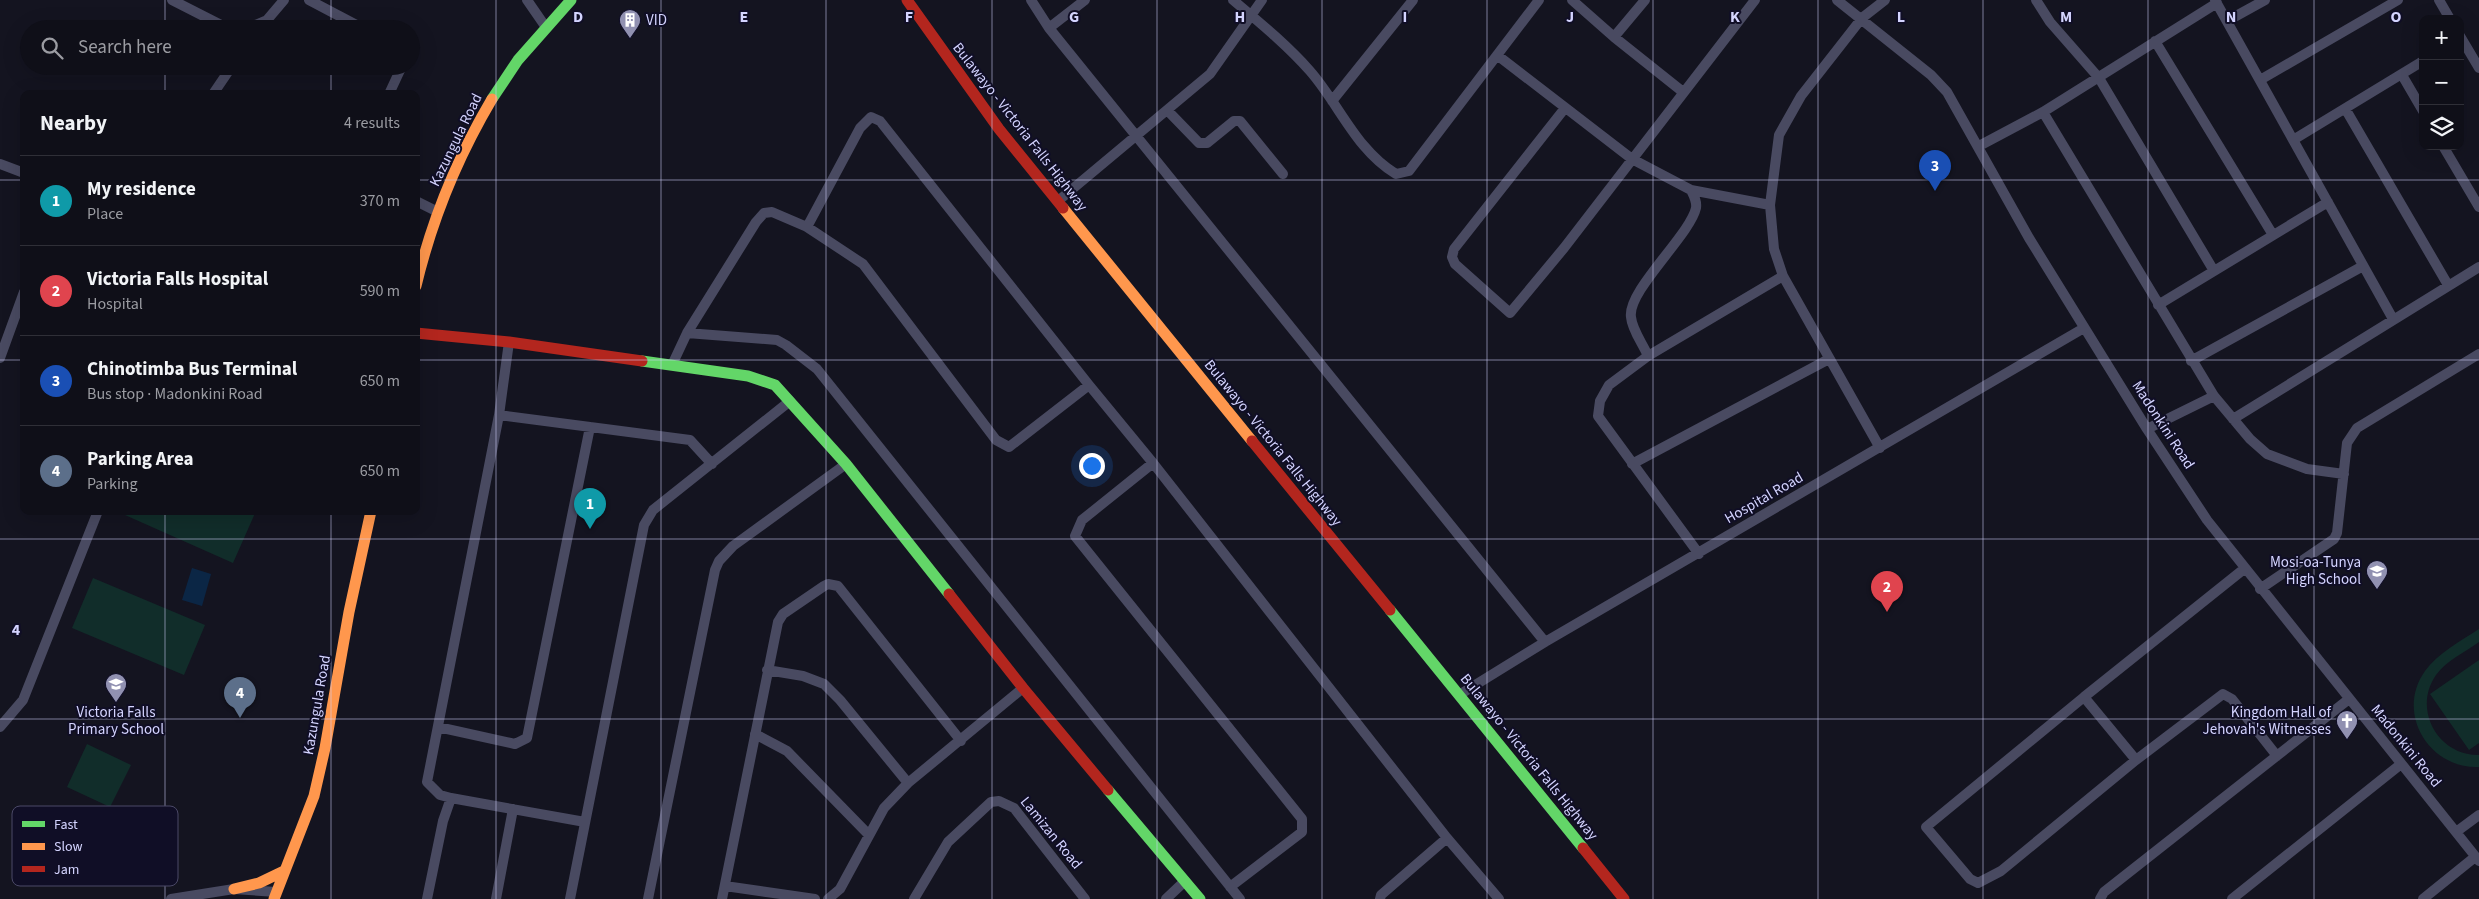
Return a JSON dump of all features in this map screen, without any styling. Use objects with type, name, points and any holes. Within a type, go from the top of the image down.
[{"type":"main road","name":"Kazungula Road","points":[[420,273],[438,212],[480,117],[516,62],[545,26],[571,0]]},
{"type":"main road","name":"Bulawayo - Victoria Falls Highway","points":[[907,0],[960,78],[1058,202],[1624,899]]},
{"type":"main road","points":[[420,332],[509,342],[672,365],[762,379],[774,386],[790,401],[846,464],[1023,688],[1200,899]]},
{"type":"main road","name":"Kazungula Road","points":[[275,896],[316,786],[325,748],[349,612],[370,515]]},
{"type":"main road","points":[[234,889],[266,880],[284,871]]},
{"type":"main road","points":[[234,889],[251,899]]},
{"type":"street","points":[[172,0],[211,20]]},
{"type":"street","points":[[268,20],[284,0]]},
{"type":"street","points":[[309,0],[347,20]]},
{"type":"street","points":[[527,0],[545,26]]},
{"type":"street","points":[[1031,0],[1049,28],[1545,642]]},
{"type":"street","points":[[1049,28],[1085,0]]},
{"type":"street","points":[[1233,0],[1310,71],[1363,146],[1384,166],[1396,174],[1409,171],[1539,0]]},
{"type":"street","points":[[1058,202],[1210,74],[1262,0]]},
{"type":"street","points":[[1332,101],[1413,0]]},
{"type":"street","points":[[1572,0],[1614,37],[1683,92]]},
{"type":"street","points":[[1614,37],[1644,0]]},
{"type":"street","points":[[1565,108],[1454,249],[1452,257],[1455,264],[1510,313],[1564,248],[1755,0]]},
{"type":"street","name":"Madonkini Road","points":[[1837,0],[1862,18],[1939,83],[1958,110],[2029,238],[2084,328],[2207,520],[2244,570],[2477,859]]},
{"type":"street","points":[[1880,448],[1783,276],[1774,249],[1770,205],[1779,135],[1802,96],[1862,18],[1885,0]]},
{"type":"street","points":[[2036,0],[2050,22],[2098,78],[2214,271]]},
{"type":"street","points":[[2227,21],[2265,0]]},
{"type":"street","points":[[2260,80],[2398,0]]},
{"type":"street","points":[[2439,0],[2448,15]]},
{"type":"street","points":[[1979,146],[2043,112],[2216,2],[2393,319]]},
{"type":"street","points":[[2155,41],[2273,235]]},
{"type":"street","points":[[2464,44],[2479,68]]},
{"type":"street","points":[[1498,55],[1632,159],[1691,190],[1770,205]]},
{"type":"street","points":[[2294,140],[2419,64]]},
{"type":"street","points":[[216,90],[226,75]]},
{"type":"street","points":[[391,90],[398,75]]},
{"type":"street","points":[[2402,75],[2420,105]]},
{"type":"street","points":[[2346,110],[2448,285]]},
{"type":"street","points":[[1168,111],[1199,143],[1207,143],[1234,120],[1240,121],[1283,174]]},
{"type":"street","points":[[2043,112],[2191,361],[2214,396],[2233,419],[2266,454],[2307,469],[2344,474]]},
{"type":"street","points":[[807,227],[860,128],[871,117],[880,121],[1089,385],[1154,462],[1447,838],[1499,899]]},
{"type":"street","points":[[2446,150],[2479,207]]},
{"type":"street","points":[[0,164],[20,172]]},
{"type":"street","points":[[1648,356],[1630,317],[1631,310],[1639,293],[1693,215],[1695,199],[1691,190]]},
{"type":"street","points":[[2158,305],[2328,202]]},
{"type":"street","points":[[420,203],[438,212]]},
{"type":"street","points":[[672,365],[687,333],[756,222],[764,213],[772,212],[807,227],[864,264],[996,440],[1009,448],[1089,385]]},
{"type":"street","points":[[2191,361],[2363,266]]},
{"type":"street","points":[[2233,419],[2479,267]]},
{"type":"street","points":[[1699,554],[1598,416],[1598,408],[1609,386],[1648,356],[1783,276]]},
{"type":"street","points":[[0,358],[4,335],[20,301]]},
{"type":"street","name":"Hospital Road","points":[[1459,695],[1545,642],[2084,328]]},
{"type":"street","points":[[687,333],[776,340],[786,345],[818,369],[1240,899]]},
{"type":"street","points":[[509,342],[499,415],[427,782],[440,795],[451,798],[585,822]]},
{"type":"street","points":[[2260,588],[2334,539],[2337,533],[2348,443],[2357,428],[2479,354]]},
{"type":"street","points":[[1632,464],[1829,359]]},
{"type":"street","points":[[2147,429],[2214,396]]},
{"type":"street","points":[[570,899],[644,525],[653,510],[790,401]]},
{"type":"street","points":[[499,415],[690,440],[712,464]]},
{"type":"street","points":[[438,726],[515,744],[527,738],[590,427]]},
{"type":"street","points":[[1154,462],[1082,520],[1075,536],[1302,819],[1302,832],[1230,887]]},
{"type":"street","points":[[648,899],[715,570],[719,561],[733,546],[846,464]]},
{"type":"street","points":[[0,727],[22,700],[96,515]]},
{"type":"street","points":[[2244,570],[2084,697],[1926,827],[1970,879],[1978,883],[1982,882],[2002,871],[2136,760],[2223,694],[2232,699],[2277,756]]},
{"type":"street","points":[[722,899],[778,622],[783,614],[824,586],[833,584],[842,591],[961,741]]},
{"type":"street","points":[[767,670],[803,676],[824,684],[840,700],[908,783]]},
{"type":"street","points":[[828,899],[840,889],[884,808],[908,783],[1023,688]]},
{"type":"street","points":[[2084,697],[2136,760]]},
{"type":"street","points":[[2100,899],[2104,892],[2349,699]]},
{"type":"street","points":[[755,734],[787,751],[869,835]]},
{"type":"street","points":[[2232,899],[2401,764]]},
{"type":"street","points":[[427,899],[443,821],[451,798]]},
{"type":"street","name":"Lamizan Road","points":[[914,899],[948,842],[991,802],[999,801],[1014,808],[1084,899]]},
{"type":"street","points":[[496,899],[513,809]]},
{"type":"street","points":[[2456,832],[2479,815]]},
{"type":"street","points":[[1380,899],[1381,895],[1447,838]]},
{"type":"street","points":[[2423,899],[2477,859]]},
{"type":"street","points":[[1166,899],[1185,881]]},
{"type":"street","points":[[726,886],[815,899]]},
{"type":"street","points":[[170,899],[234,889],[275,896]]},
{"type":"green space","points":[[125,515],[254,515],[233,563]]},
{"type":"green space","points":[[93,578],[205,625],[184,675],[72,628]]},
{"type":"green space","points":[[2479,629],[2479,642],[2450,661],[2436,675],[2429,688],[2427,702],[2428,716],[2433,728],[2441,739],[2452,748],[2464,753],[2479,755],[2479,767],[2461,765],[2445,759],[2432,749],[2422,736],[2416,720],[2414,704],[2417,687],[2430,665],[2450,648]]},
{"type":"green space","points":[[2479,660],[2479,743],[2469,750],[2430,694]]},
{"type":"green space","points":[[87,744],[131,765],[110,806],[67,787]]},
{"type":"water","points":[[192,568],[211,574],[202,606],[182,600]]},
{"type":"traffic: fast","points":[[492,99],[518,60],[571,0]]},
{"type":"traffic: fast","points":[[642,361],[748,376],[775,385],[846,464],[949,594]]},
{"type":"traffic: fast","points":[[1390,610],[1583,848]]},
{"type":"traffic: fast","points":[[1108,790],[1200,899]]},
{"type":"traffic: slow","points":[[420,269],[438,213],[457,166],[492,99]]},
{"type":"traffic: slow","points":[[1063,208],[1252,441]]},
{"type":"traffic: slow","points":[[274,899],[314,796],[325,748],[349,612],[370,515]]},
{"type":"traffic: slow","points":[[234,889],[259,883],[284,871]]},
{"type":"traffic: jam","points":[[907,0],[999,129],[1063,208]]},
{"type":"traffic: jam","points":[[420,333],[509,342],[642,361]]},
{"type":"traffic: jam","points":[[1252,441],[1390,610]]},
{"type":"traffic: jam","points":[[949,594],[1023,688],[1108,790]]},
{"type":"traffic: jam","points":[[1583,848],[1624,899]]},
{"type":"place","name":"VID","points":[[630,39]]},
{"type":"place","name":"Chinotimba Bus Terminal","points":[[1935,191]]},
{"type":"place","name":"My residence","points":[[590,529]]},
{"type":"place","name":"Mosi-oa-Tunya High School","points":[[2377,590]]},
{"type":"place","name":"Victoria Falls Hospital","points":[[1887,612]]},
{"type":"place","name":"Victoria Falls Primary School","points":[[116,703]]},
{"type":"place","name":"Parking Area","points":[[240,718]]},
{"type":"place","name":"Kingdom Hall of Jehovah's Witnesses","points":[[2347,740]]}]
